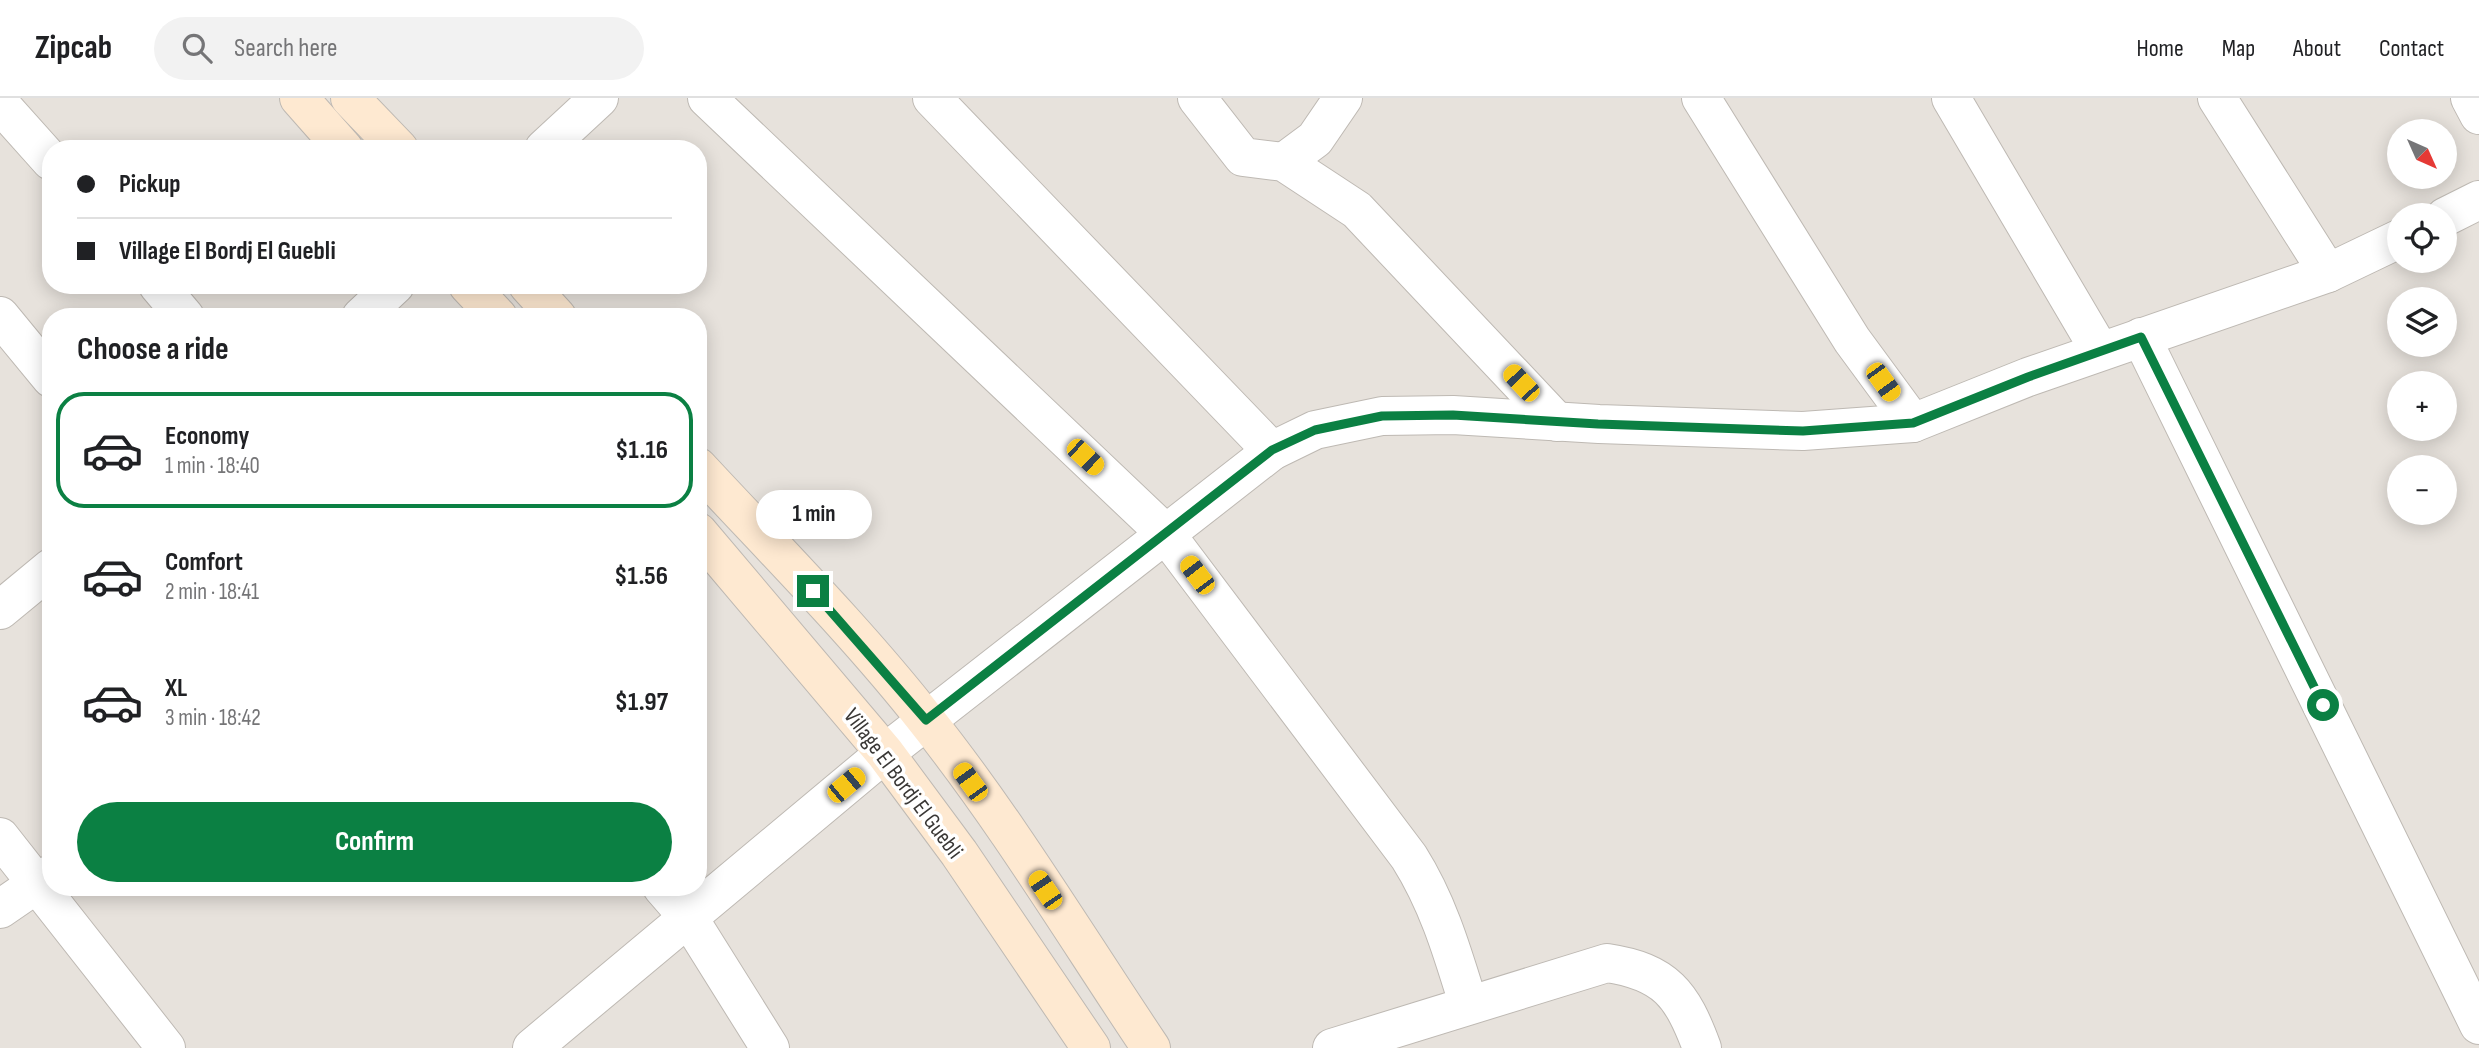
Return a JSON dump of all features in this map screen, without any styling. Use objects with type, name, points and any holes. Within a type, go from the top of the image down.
[{"type":"main road","points":[[299,98],[336,140]]},
{"type":"main road","points":[[350,98],[390,140]]},
{"type":"main road","points":[[476,294],[490,308]]},
{"type":"main road","points":[[536,294],[549,308]]},
{"type":"main road","points":[[707,477],[859,642],[926,720],[1000,822],[1151,1048]]},
{"type":"main road","name":"Village El Bordj El Guebli","points":[[707,543],[885,752],[959,853],[1091,1048]]},
{"type":"street","points":[[554,140],[599,98]]},
{"type":"street","points":[[707,98],[1165,533],[1409,857],[1428,889],[1445,927],[1468,1003]]},
{"type":"street","points":[[932,98],[1272,450]]},
{"type":"street","points":[[1196,98],[1243,157],[1284,162],[1357,210],[1557,422]]},
{"type":"street","points":[[1284,162],[1315,139],[1343,98]]},
{"type":"street","points":[[1701,98],[1852,340],[1913,423]]},
{"type":"street","points":[[1951,98],[2100,351]]},
{"type":"street","points":[[2217,98],[2328,273]]},
{"type":"street","points":[[2470,98],[2479,116]]},
{"type":"street","points":[[0,104],[42,151]]},
{"type":"street","points":[[2457,211],[2479,200]]},
{"type":"street","points":[[532,1048],[885,752],[1272,450],[1315,430],[1382,416],[1453,415],[1557,422],[1803,431],[1913,423],[2100,351],[2328,273],[2387,245]]},
{"type":"street","points":[[166,294],[177,308]]},
{"type":"street","points":[[371,308],[385,294]]},
{"type":"street","points":[[1,320],[42,368]]},
{"type":"street","points":[[2141,337],[2479,1025]]},
{"type":"street","points":[[0,610],[42,575]]},
{"type":"street","points":[[0,837],[42,878]]},
{"type":"street","points":[[0,909],[42,880]]},
{"type":"street","points":[[55,896],[166,1048]]},
{"type":"street","points":[[670,896],[688,917],[770,1048]]},
{"type":"street","points":[[1332,1048],[1468,1003],[1606,963],[1635,967],[1663,981],[1687,1008],[1702,1048]]},
{"type":"route","points":[[813,591],[926,720],[1272,450],[1315,430],[1382,416],[1453,415],[1598,424],[1803,431],[1913,423],[2028,377],[2141,337],[2323,705]]}]
